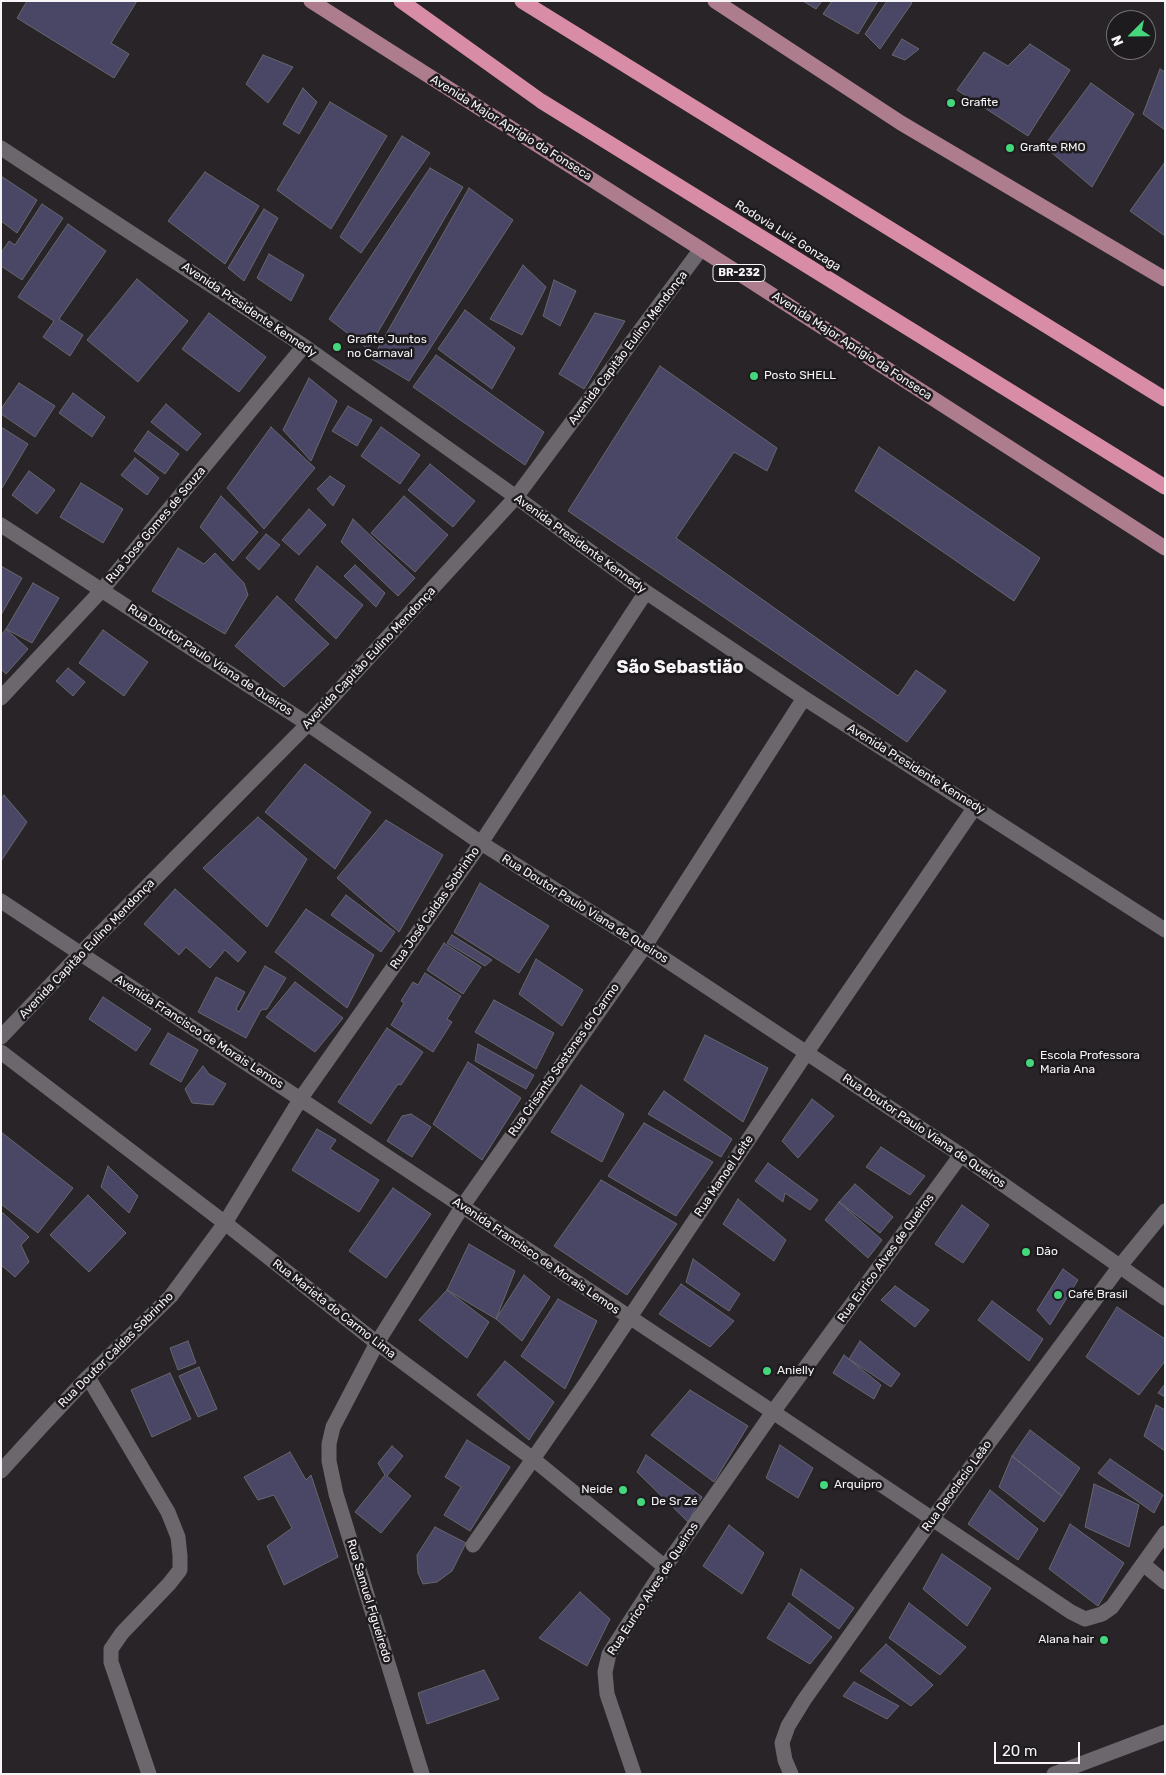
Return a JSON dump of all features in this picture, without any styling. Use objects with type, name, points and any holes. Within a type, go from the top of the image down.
[{"type":"highway","name":"Rodovia Luiz Gonzaga","points":[[401,1],[540,101],[1165,486]]},
{"type":"highway","points":[[522,1],[1165,399]]},
{"type":"main road","name":"Avenida Major Aprigio da Fonseca","points":[[311,1],[702,249],[1165,548]]},
{"type":"main road","points":[[715,1],[901,123],[1165,279]]},
{"type":"street","name":"Avenida Presidente Kennedy","points":[[1,148],[304,346],[646,592],[804,698],[1165,930]]},
{"type":"street","name":"Avenida Capitão Eulino Mendonça","points":[[1,1037],[80,954],[308,724],[516,497],[702,249]]},
{"type":"street","name":"Rua Jose Gomes de Souza","points":[[1,698],[102,590],[304,346]]},
{"type":"street","name":"Rua Doutor Paulo Viana de Queiros","points":[[1,525],[308,724],[481,843],[807,1052],[961,1155],[1165,1298]]},
{"type":"street","name":"Rua José Caldas Sobrinho","points":[[225,1223],[301,1098],[481,843],[646,592]]},
{"type":"street","name":"Rua Crisanto Sostenes do Carmo","points":[[334,1427],[377,1343],[462,1207],[644,946],[804,698]]},
{"type":"street","name":"Rua Manoel Leite","points":[[473,1545],[586,1383],[807,1052],[974,807]]},
{"type":"street","name":"Avenida Francisco de Morais Lemos","points":[[1,901],[301,1098],[462,1207],[933,1518],[1071,1612],[1085,1619],[1102,1614],[1112,1607],[1143,1564]]},
{"type":"street","name":"Rua Marieta do Carmo Lima","points":[[1,1052],[225,1223],[377,1343],[533,1459],[665,1567]]},
{"type":"street","name":"Rua Eurico Alves de Queiros","points":[[634,1774],[607,1694],[605,1672],[609,1654],[665,1567],[773,1412],[961,1155]]},
{"type":"street","name":"Rua Deoclecio Leão","points":[[791,1774],[785,1760],[782,1744],[788,1726],[804,1700],[933,1518],[1120,1266],[1165,1211]]},
{"type":"street","name":"Rua Doutor Caldas Sobrinho","points":[[1,1471],[88,1377],[171,1296],[225,1223]]},
{"type":"street","points":[[88,1377],[168,1512],[178,1537],[180,1570],[122,1633],[111,1649],[110,1662],[149,1774]]},
{"type":"street","name":"Rua Samuel Figueiredo","points":[[334,1427],[329,1444],[329,1460],[336,1494],[422,1774]]},
{"type":"street","points":[[1165,1533],[1143,1564],[1165,1582]]},
{"type":"street","points":[[1054,1774],[1165,1732]]},
{"type":"building","points":[[27,1],[137,1],[111,43],[129,54],[114,78],[17,18]]},
{"type":"building","points":[[803,1],[822,1],[816,9]]},
{"type":"building","points":[[832,1],[878,1],[858,34],[823,14]]},
{"type":"building","points":[[887,1],[909,1],[912,3],[880,49],[865,34]]},
{"type":"building","points":[[902,39],[919,49],[905,60],[892,55]]},
{"type":"building","points":[[1030,44],[1070,70],[1028,136],[957,90],[984,52],[1008,66]]},
{"type":"building","points":[[263,55],[293,67],[268,103],[246,84]]},
{"type":"building","points":[[1160,69],[1165,72],[1165,130],[1143,114]]},
{"type":"building","points":[[1091,83],[1134,114],[1092,187],[1044,146]]},
{"type":"building","points":[[303,88],[317,102],[299,134],[283,124]]},
{"type":"building","points":[[330,102],[387,136],[331,229],[277,190]]},
{"type":"building","points":[[402,136],[430,153],[361,253],[340,237]]},
{"type":"building","points":[[1165,162],[1165,236],[1130,211]]},
{"type":"building","points":[[430,168],[463,187],[368,349],[329,319]]},
{"type":"building","points":[[205,172],[259,206],[225,264],[168,221]]},
{"type":"building","points":[[1,176],[37,200],[17,233],[1,221]]},
{"type":"building","points":[[469,188],[513,220],[409,381],[372,359]]},
{"type":"building","points":[[42,204],[63,218],[22,280],[1,266],[1,253],[9,241],[15,245]]},
{"type":"building","points":[[264,209],[278,218],[244,281],[228,268]]},
{"type":"building","points":[[68,224],[106,251],[59,319],[83,335],[70,356],[43,337],[54,321],[18,297]]},
{"type":"building","points":[[269,254],[304,275],[291,301],[257,278]]},
{"type":"building","points":[[523,265],[546,287],[522,335],[490,319]]},
{"type":"building","points":[[137,279],[188,321],[138,382],[87,340]]},
{"type":"building","points":[[554,280],[576,291],[560,326],[543,316]]},
{"type":"building","points":[[465,310],[515,348],[492,389],[438,349]]},
{"type":"building","points":[[209,313],[266,357],[239,392],[182,349]]},
{"type":"building","points":[[595,313],[625,321],[584,389],[559,374]]},
{"type":"building","points":[[436,355],[544,432],[525,465],[413,387]]},
{"type":"building","points":[[660,366],[777,448],[767,471],[734,452],[676,538],[898,696],[916,670],[946,691],[907,742],[568,511]]},
{"type":"building","points":[[309,378],[337,401],[311,461],[283,430]]},
{"type":"building","points":[[19,383],[55,406],[35,437],[1,414],[1,409]]},
{"type":"building","points":[[73,393],[105,417],[92,437],[59,413]]},
{"type":"building","points":[[166,404],[201,434],[187,451],[151,422]]},
{"type":"building","points":[[348,406],[372,420],[357,446],[332,431]]},
{"type":"building","points":[[1,427],[28,444],[2,488],[1,487]]},
{"type":"building","points":[[271,427],[315,468],[264,529],[227,488]]},
{"type":"building","points":[[381,427],[420,455],[400,484],[361,456]]},
{"type":"building","points":[[148,431],[179,454],[165,474],[134,451]]},
{"type":"building","points":[[879,447],[1040,558],[1014,601],[855,491]]},
{"type":"building","points":[[135,458],[159,478],[147,495],[121,475]]},
{"type":"building","points":[[430,464],[475,501],[453,527],[408,490]]},
{"type":"building","points":[[29,471],[55,490],[37,514],[12,495]]},
{"type":"building","points":[[330,476],[345,486],[333,506],[317,489]]},
{"type":"building","points":[[81,483],[123,509],[103,543],[60,517]]},
{"type":"building","points":[[221,496],[258,532],[233,561],[200,527]]},
{"type":"building","points":[[404,496],[448,535],[415,572],[371,533]]},
{"type":"building","points":[[309,509],[326,525],[299,555],[282,540]]},
{"type":"building","points":[[353,519],[415,578],[398,596],[341,542]]},
{"type":"building","points":[[266,534],[280,545],[259,570],[246,558]]},
{"type":"building","points":[[178,548],[204,564],[215,553],[244,583],[248,595],[225,634],[152,591]]},
{"type":"building","points":[[355,565],[385,593],[376,607],[344,576]]},
{"type":"building","points":[[1,566],[22,578],[1,615]]},
{"type":"building","points":[[317,566],[363,605],[336,639],[295,600]]},
{"type":"building","points":[[33,583],[59,598],[32,643],[6,629]]},
{"type":"building","points":[[277,596],[329,644],[284,687],[235,646]]},
{"type":"building","points":[[6,629],[28,649],[6,674],[1,669],[1,635]]},
{"type":"building","points":[[103,630],[148,662],[124,696],[79,663]]},
{"type":"building","points":[[68,668],[85,682],[73,696],[56,681]]},
{"type":"building","points":[[305,764],[371,812],[335,869],[265,812]]},
{"type":"building","points":[[4,795],[27,822],[1,861],[1,799]]},
{"type":"building","points":[[258,817],[307,859],[267,927],[203,868]]},
{"type":"building","points":[[386,820],[443,855],[399,932],[337,878]]},
{"type":"building","points":[[480,883],[549,926],[519,973],[454,932]]},
{"type":"building","points":[[175,889],[246,952],[238,962],[225,950],[210,968],[186,947],[179,955],[144,924]]},
{"type":"building","points":[[346,895],[395,932],[381,952],[331,915]]},
{"type":"building","points":[[306,909],[374,955],[347,1008],[275,952]]},
{"type":"building","points":[[452,935],[492,960],[485,966],[447,943]]},
{"type":"building","points":[[444,943],[481,967],[463,994],[427,970]]},
{"type":"building","points":[[536,959],[583,990],[562,1026],[519,994]]},
{"type":"building","points":[[265,966],[286,978],[267,1009],[261,1010],[246,1038],[198,1012],[216,977],[245,992],[236,1009],[239,1012]]},
{"type":"building","points":[[425,973],[461,996],[447,1019],[452,1022],[433,1052],[391,1025],[404,1003],[401,1001],[413,982],[418,985]]},
{"type":"building","points":[[295,982],[343,1018],[315,1052],[266,1017]]},
{"type":"building","points":[[103,997],[151,1029],[136,1051],[89,1019]]},
{"type":"building","points":[[494,1000],[554,1033],[536,1069],[475,1032]]},
{"type":"building","points":[[387,1028],[423,1052],[401,1085],[398,1084],[371,1124],[338,1102]]},
{"type":"building","points":[[168,1033],[198,1050],[181,1082],[150,1064]]},
{"type":"building","points":[[705,1035],[768,1068],[743,1122],[684,1080]]},
{"type":"building","points":[[478,1044],[534,1075],[526,1089],[475,1061]]},
{"type":"building","points":[[468,1062],[521,1098],[482,1160],[433,1124]]},
{"type":"building","points":[[203,1066],[209,1074],[226,1084],[213,1105],[192,1103],[185,1089]]},
{"type":"building","points":[[581,1085],[624,1114],[602,1162],[551,1132]]},
{"type":"building","points":[[664,1091],[732,1139],[721,1157],[648,1114]]},
{"type":"building","points":[[812,1099],[834,1116],[798,1158],[782,1141]]},
{"type":"building","points":[[411,1114],[431,1127],[412,1157],[387,1141],[402,1116]]},
{"type":"building","points":[[644,1123],[713,1162],[676,1216],[608,1176]]},
{"type":"building","points":[[317,1129],[336,1140],[330,1149],[379,1180],[359,1212],[292,1170]]},
{"type":"building","points":[[1,1132],[73,1188],[38,1233],[1,1204]]},
{"type":"building","points":[[881,1147],[925,1176],[910,1195],[866,1167]]},
{"type":"building","points":[[768,1163],[818,1200],[810,1210],[785,1193],[783,1202],[755,1181]]},
{"type":"building","points":[[108,1166],[138,1196],[129,1213],[101,1187]]},
{"type":"building","points":[[601,1180],[677,1224],[627,1295],[554,1246]]},
{"type":"building","points":[[855,1184],[893,1217],[880,1233],[839,1202]]},
{"type":"building","points":[[393,1188],[431,1214],[386,1278],[349,1251]]},
{"type":"building","points":[[88,1195],[126,1233],[89,1272],[50,1235]]},
{"type":"building","points":[[738,1199],[786,1240],[774,1261],[723,1224]]},
{"type":"building","points":[[839,1202],[882,1240],[868,1258],[825,1220]]},
{"type":"building","points":[[962,1205],[989,1225],[963,1263],[935,1244]]},
{"type":"building","points":[[3,1213],[29,1237],[21,1245],[29,1262],[15,1277],[1,1265],[1,1215]]},
{"type":"building","points":[[469,1244],[515,1271],[496,1319],[447,1290]]},
{"type":"building","points":[[693,1259],[740,1294],[729,1311],[686,1282]]},
{"type":"building","name":"Café Brasil","points":[[1063,1269],[1078,1280],[1050,1325],[1037,1310]]},
{"type":"building","points":[[524,1275],[550,1297],[522,1341],[496,1319]]},
{"type":"building","points":[[681,1284],[734,1321],[710,1347],[659,1314]]},
{"type":"building","points":[[895,1286],[929,1310],[915,1327],[881,1300]]},
{"type":"building","points":[[447,1290],[489,1322],[467,1358],[419,1320]]},
{"type":"building","points":[[558,1299],[597,1321],[565,1389],[521,1356]]},
{"type":"building","points":[[992,1301],[1043,1339],[1029,1361],[978,1320]]},
{"type":"building","points":[[1117,1307],[1165,1339],[1165,1361],[1139,1395],[1086,1357]]},
{"type":"building","points":[[188,1341],[196,1363],[178,1370],[170,1348]]},
{"type":"building","points":[[860,1341],[900,1374],[891,1387],[849,1359]]},
{"type":"building","points":[[844,1355],[881,1385],[874,1399],[833,1373]]},
{"type":"building","points":[[505,1361],[554,1402],[529,1440],[477,1395]]},
{"type":"building","points":[[199,1367],[217,1409],[198,1417],[179,1376]]},
{"type":"building","points":[[170,1373],[191,1419],[152,1437],[131,1390]]},
{"type":"building","points":[[1165,1384],[1165,1397],[1158,1393]]},
{"type":"building","points":[[690,1390],[748,1426],[714,1482],[651,1435]]},
{"type":"building","points":[[1156,1405],[1165,1410],[1165,1451],[1144,1436]]},
{"type":"building","points":[[1030,1430],[1080,1468],[1062,1496],[1012,1456]]},
{"type":"building","points":[[467,1440],[510,1467],[470,1531],[444,1515],[461,1487],[445,1477]]},
{"type":"building","points":[[780,1445],[813,1468],[798,1498],[766,1478]]},
{"type":"building","points":[[392,1446],[403,1456],[387,1476],[411,1496],[381,1533],[355,1512],[385,1475],[378,1463]]},
{"type":"building","points":[[290,1452],[306,1480],[311,1475],[338,1557],[284,1585],[267,1546],[292,1528],[274,1495],[258,1500],[244,1477]]},
{"type":"building","points":[[646,1455],[702,1497],[688,1522],[637,1472]]},
{"type":"building","points":[[1012,1456],[1062,1496],[1044,1522],[999,1487]]},
{"type":"building","points":[[1110,1459],[1163,1495],[1154,1513],[1098,1473]]},
{"type":"building","points":[[1094,1484],[1139,1505],[1129,1547],[1085,1527]]},
{"type":"building","points":[[990,1490],[1038,1529],[1018,1560],[968,1524]]},
{"type":"building","points":[[1070,1524],[1124,1563],[1098,1606],[1049,1569]]},
{"type":"building","points":[[729,1525],[764,1553],[742,1594],[703,1566]]},
{"type":"building","points":[[435,1527],[466,1543],[452,1571],[437,1582],[423,1584],[418,1573],[417,1555]]},
{"type":"building","points":[[942,1554],[991,1588],[967,1626],[923,1589]]},
{"type":"building","points":[[801,1569],[854,1608],[839,1629],[792,1595]]},
{"type":"building","points":[[580,1592],[610,1619],[587,1666],[539,1638]]},
{"type":"building","points":[[789,1603],[832,1637],[810,1664],[767,1638]]},
{"type":"building","points":[[909,1603],[966,1647],[940,1675],[889,1638]]},
{"type":"building","points":[[886,1644],[933,1685],[911,1706],[860,1671]]},
{"type":"building","points":[[484,1670],[499,1699],[427,1724],[418,1693]]},
{"type":"building","points":[[854,1682],[899,1706],[887,1719],[843,1696]]},
{"type":"place","name":"Grafite","points":[[951,103]]},
{"type":"place","name":"Grafite RMO","points":[[1010,148]]},
{"type":"place","name":"Grafite Juntos no Carnaval","points":[[337,347]]},
{"type":"place","name":"Posto SHELL","points":[[754,376]]},
{"type":"place","name":"Escola Professora Maria Ana","points":[[1030,1063]]},
{"type":"place","name":"Dão","points":[[1026,1252]]},
{"type":"place","name":"Café Brasil","points":[[1058,1295]]},
{"type":"place","name":"Anielly","points":[[767,1371]]},
{"type":"place","name":"Arquipro","points":[[824,1485]]},
{"type":"place","name":"Neide","points":[[623,1490]]},
{"type":"place","name":"De Sr Zé","points":[[641,1502]]},
{"type":"place","name":"Alana hair","points":[[1104,1640]]},
{"type":"district","name":"São Sebastião","points":[[680,668]]}]
